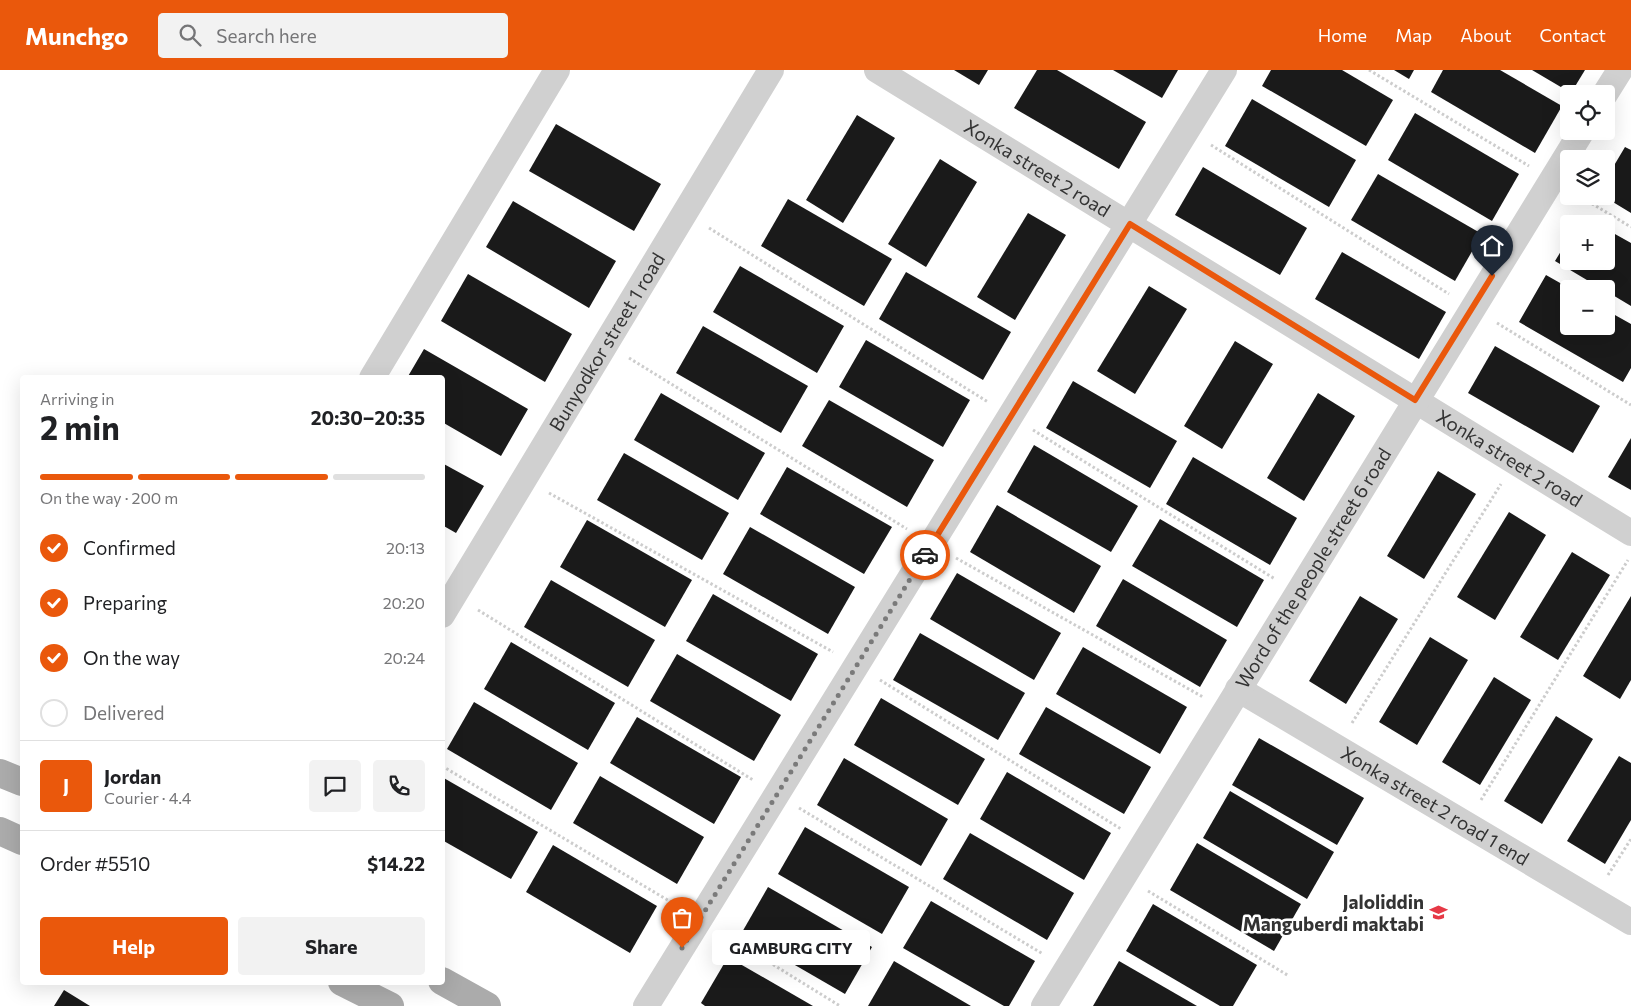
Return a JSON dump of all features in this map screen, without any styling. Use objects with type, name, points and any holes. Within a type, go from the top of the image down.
[{"type":"main road","points":[[0,773],[20,781]]},
{"type":"main road","points":[[0,831],[20,840]]},
{"type":"main road","points":[[445,983],[487,1006]]},
{"type":"main road","points":[[348,985],[390,1006]]},
{"type":"street","points":[[374,375],[557,70]]},
{"type":"street","name":"Bunyodkor street 1 road","points":[[445,610],[771,70]]},
{"type":"street","name":"Xonka street 2 road","points":[[877,70],[1631,533]]},
{"type":"street","points":[[646,1006],[1224,70]]},
{"type":"street","points":[[1611,85],[1620,70]]},
{"type":"street","name":"Word of the people street 6 road","points":[[1044,1006],[1576,140]]},
{"type":"street","name":"Xonka street 2 road 1 end","points":[[1238,689],[1631,922]]},
{"type":"path","points":[[1369,70],[1552,180]]},
{"type":"path","points":[[1187,130],[1631,405]]},
{"type":"path","points":[[1594,205],[1631,227]]},
{"type":"path","points":[[1337,747],[1515,462]]},
{"type":"path","points":[[1466,824],[1631,556]]},
{"type":"path","points":[[445,768],[700,919],[840,1006]]},
{"type":"path","points":[[1592,899],[1631,839]]},
{"type":"path","points":[[1124,876],[1289,976]]},
{"type":"building","points":[[954,70],[988,70],[979,85]]},
{"type":"building","points":[[1037,70],[1057,70],[1146,122],[1119,169],[1014,108]]},
{"type":"building","points":[[1113,70],[1178,70],[1162,98]]},
{"type":"building","points":[[1271,70],[1342,70],[1393,100],[1366,146],[1262,86]]},
{"type":"building","points":[[1394,70],[1414,70],[1409,79]]},
{"type":"building","points":[[1443,70],[1500,70],[1560,105],[1560,109],[1535,153],[1431,92]]},
{"type":"building","points":[[1532,70],[1585,70],[1576,85],[1560,85],[1560,87]]},
{"type":"building","points":[[1252,99],[1356,160],[1329,207],[1225,146]]},
{"type":"building","points":[[1415,113],[1519,174],[1492,221],[1388,160]]},
{"type":"building","points":[[857,115],[895,138],[843,223],[806,200]]},
{"type":"building","points":[[556,124],[661,184],[634,231],[529,171]]},
{"type":"building","points":[[1625,147],[1631,150],[1631,213],[1615,203],[1615,164]]},
{"type":"building","points":[[940,159],[977,182],[926,267],[888,244]]},
{"type":"building","points":[[1203,167],[1307,228],[1280,275],[1175,215]]},
{"type":"building","points":[[1378,174],[1482,234],[1455,281],[1351,220]]},
{"type":"building","points":[[788,199],[892,259],[864,306],[761,246]]},
{"type":"building","points":[[513,201],[616,261],[589,308],[486,247]]},
{"type":"building","points":[[1028,213],[1066,235],[1015,320],[977,297]]},
{"type":"building","points":[[1615,234],[1631,243],[1631,306],[1615,296],[1615,280],[1587,280],[1570,270],[1615,270]]},
{"type":"building","points":[[1342,252],[1446,312],[1419,359],[1315,299]]},
{"type":"building","points":[[1560,253],[1560,264],[1555,261]]},
{"type":"building","points":[[740,266],[844,326],[817,373],[713,312]]},
{"type":"building","points":[[906,272],[1011,332],[983,380],[879,319]]},
{"type":"building","points":[[468,274],[572,334],[545,382],[441,321]]},
{"type":"building","points":[[1546,275],[1560,283],[1560,335],[1615,335],[1615,315],[1631,324],[1631,368],[1623,382],[1519,322]]},
{"type":"building","points":[[1149,286],[1187,309],[1135,394],[1097,371]]},
{"type":"building","points":[[703,326],[808,386],[781,433],[676,373]]},
{"type":"building","points":[[866,340],[970,400],[943,447],[839,387]]},
{"type":"building","points":[[1235,341],[1273,364],[1222,449],[1184,426]]},
{"type":"building","points":[[1495,346],[1600,406],[1573,453],[1468,393]]},
{"type":"building","points":[[424,349],[528,409],[501,456],[445,424],[445,375],[409,375]]},
{"type":"building","points":[[1073,381],[1177,441],[1150,488],[1046,428]]},
{"type":"building","points":[[661,393],[765,453],[738,500],[634,440]]},
{"type":"building","points":[[1318,393],[1355,416],[1304,501],[1267,478]]},
{"type":"building","points":[[829,400],[934,460],[907,507],[802,446]]},
{"type":"building","points":[[1631,438],[1631,490],[1608,477]]},
{"type":"building","points":[[1034,445],[1138,506],[1111,552],[1007,492]]},
{"type":"building","points":[[624,453],[729,513],[702,560],[597,500]]},
{"type":"building","points":[[1193,457],[1297,518],[1270,565],[1166,504]]},
{"type":"building","points":[[445,465],[484,486],[456,533],[445,527]]},
{"type":"building","points":[[787,467],[892,527],[864,574],[760,514]]},
{"type":"building","points":[[1438,471],[1476,494],[1424,579],[1387,556]]},
{"type":"building","points":[[997,505],[1101,566],[1074,613],[970,552]]},
{"type":"building","points":[[1509,512],[1546,535],[1495,620],[1457,597]]},
{"type":"building","points":[[1160,519],[1264,580],[1237,627],[1132,566]]},
{"type":"building","points":[[587,520],[692,580],[665,627],[560,567]]},
{"type":"building","points":[[750,527],[855,587],[828,634],[723,574]]},
{"type":"building","points":[[1572,552],[1610,575],[1558,660],[1520,637]]},
{"type":"building","points":[[957,573],[1061,633],[1034,680],[930,619]]},
{"type":"building","points":[[1123,579],[1227,640],[1200,687],[1096,626]]},
{"type":"building","points":[[551,580],[655,640],[628,687],[524,627]]},
{"type":"building","points":[[713,594],[818,654],[791,701],[686,641]]},
{"type":"building","points":[[1360,596],[1398,619],[1346,704],[1309,681]]},
{"type":"building","points":[[1631,596],[1631,680],[1620,699],[1583,676]]},
{"type":"building","points":[[920,633],[1025,693],[998,740],[893,680]]},
{"type":"building","points":[[1430,637],[1468,660],[1417,745],[1379,722]]},
{"type":"building","points":[[511,642],[615,703],[588,750],[484,689]]},
{"type":"building","points":[[1083,647],[1187,707],[1160,754],[1056,694]]},
{"type":"building","points":[[677,654],[781,715],[754,761],[650,701]]},
{"type":"building","points":[[1494,677],[1531,700],[1480,785],[1442,762]]},
{"type":"building","points":[[881,698],[985,759],[958,805],[854,745]]},
{"type":"building","points":[[474,702],[578,763],[551,810],[447,749]]},
{"type":"building","points":[[1046,707],[1151,767],[1124,814],[1019,754]]},
{"type":"building","points":[[1556,716],[1593,739],[1542,824],[1504,801]]},
{"type":"building","points":[[637,717],[741,777],[714,824],[610,763]]},
{"type":"building","points":[[1259,738],[1364,798],[1337,845],[1232,785]]},
{"type":"building","points":[[1619,756],[1631,763],[1631,820],[1605,864],[1567,841]]},
{"type":"building","points":[[844,758],[948,819],[921,866],[817,805]]},
{"type":"building","points":[[1007,772],[1111,833],[1084,880],[980,819]]},
{"type":"building","points":[[600,776],[704,837],[677,884],[573,823]]},
{"type":"building","points":[[445,779],[538,832],[511,879],[445,842]]},
{"type":"building","points":[[1230,791],[1334,852],[1307,899],[1203,838]]},
{"type":"building","points":[[805,827],[909,887],[882,934],[778,874]]},
{"type":"building","points":[[970,833],[1074,893],[1047,940],[943,879]]},
{"type":"building","points":[[1197,843],[1301,904],[1274,951],[1170,890]]},
{"type":"building","points":[[553,845],[657,906],[630,953],[526,892]]},
{"type":"building","points":[[768,887],[872,947],[845,994],[741,934]]},
{"type":"building","points":[[931,901],[1035,961],[1009,1006],[1004,1006],[903,948]]},
{"type":"building","points":[[1153,904],[1257,965],[1233,1006],[1220,1006],[1126,951]]},
{"type":"building","points":[[728,957],[813,1006],[705,1006],[701,1003]]},
{"type":"building","points":[[894,961],[971,1006],[868,1006]]},
{"type":"building","points":[[1119,961],[1197,1006],[1093,1006]]},
{"type":"building","points":[[64,990],[90,1006],[54,1006]]},
{"type":"way so far","points":[[682,948],[925,555]]},
{"type":"place","name":"Jaloliddin Manguberdi maktabi","points":[[1438,913]]},
{"type":"place","name":"GAMBURG CITY","points":[[682,948]]},
{"type":"route","points":[[925,555],[1130,224],[1415,400],[1492,276]]}]
